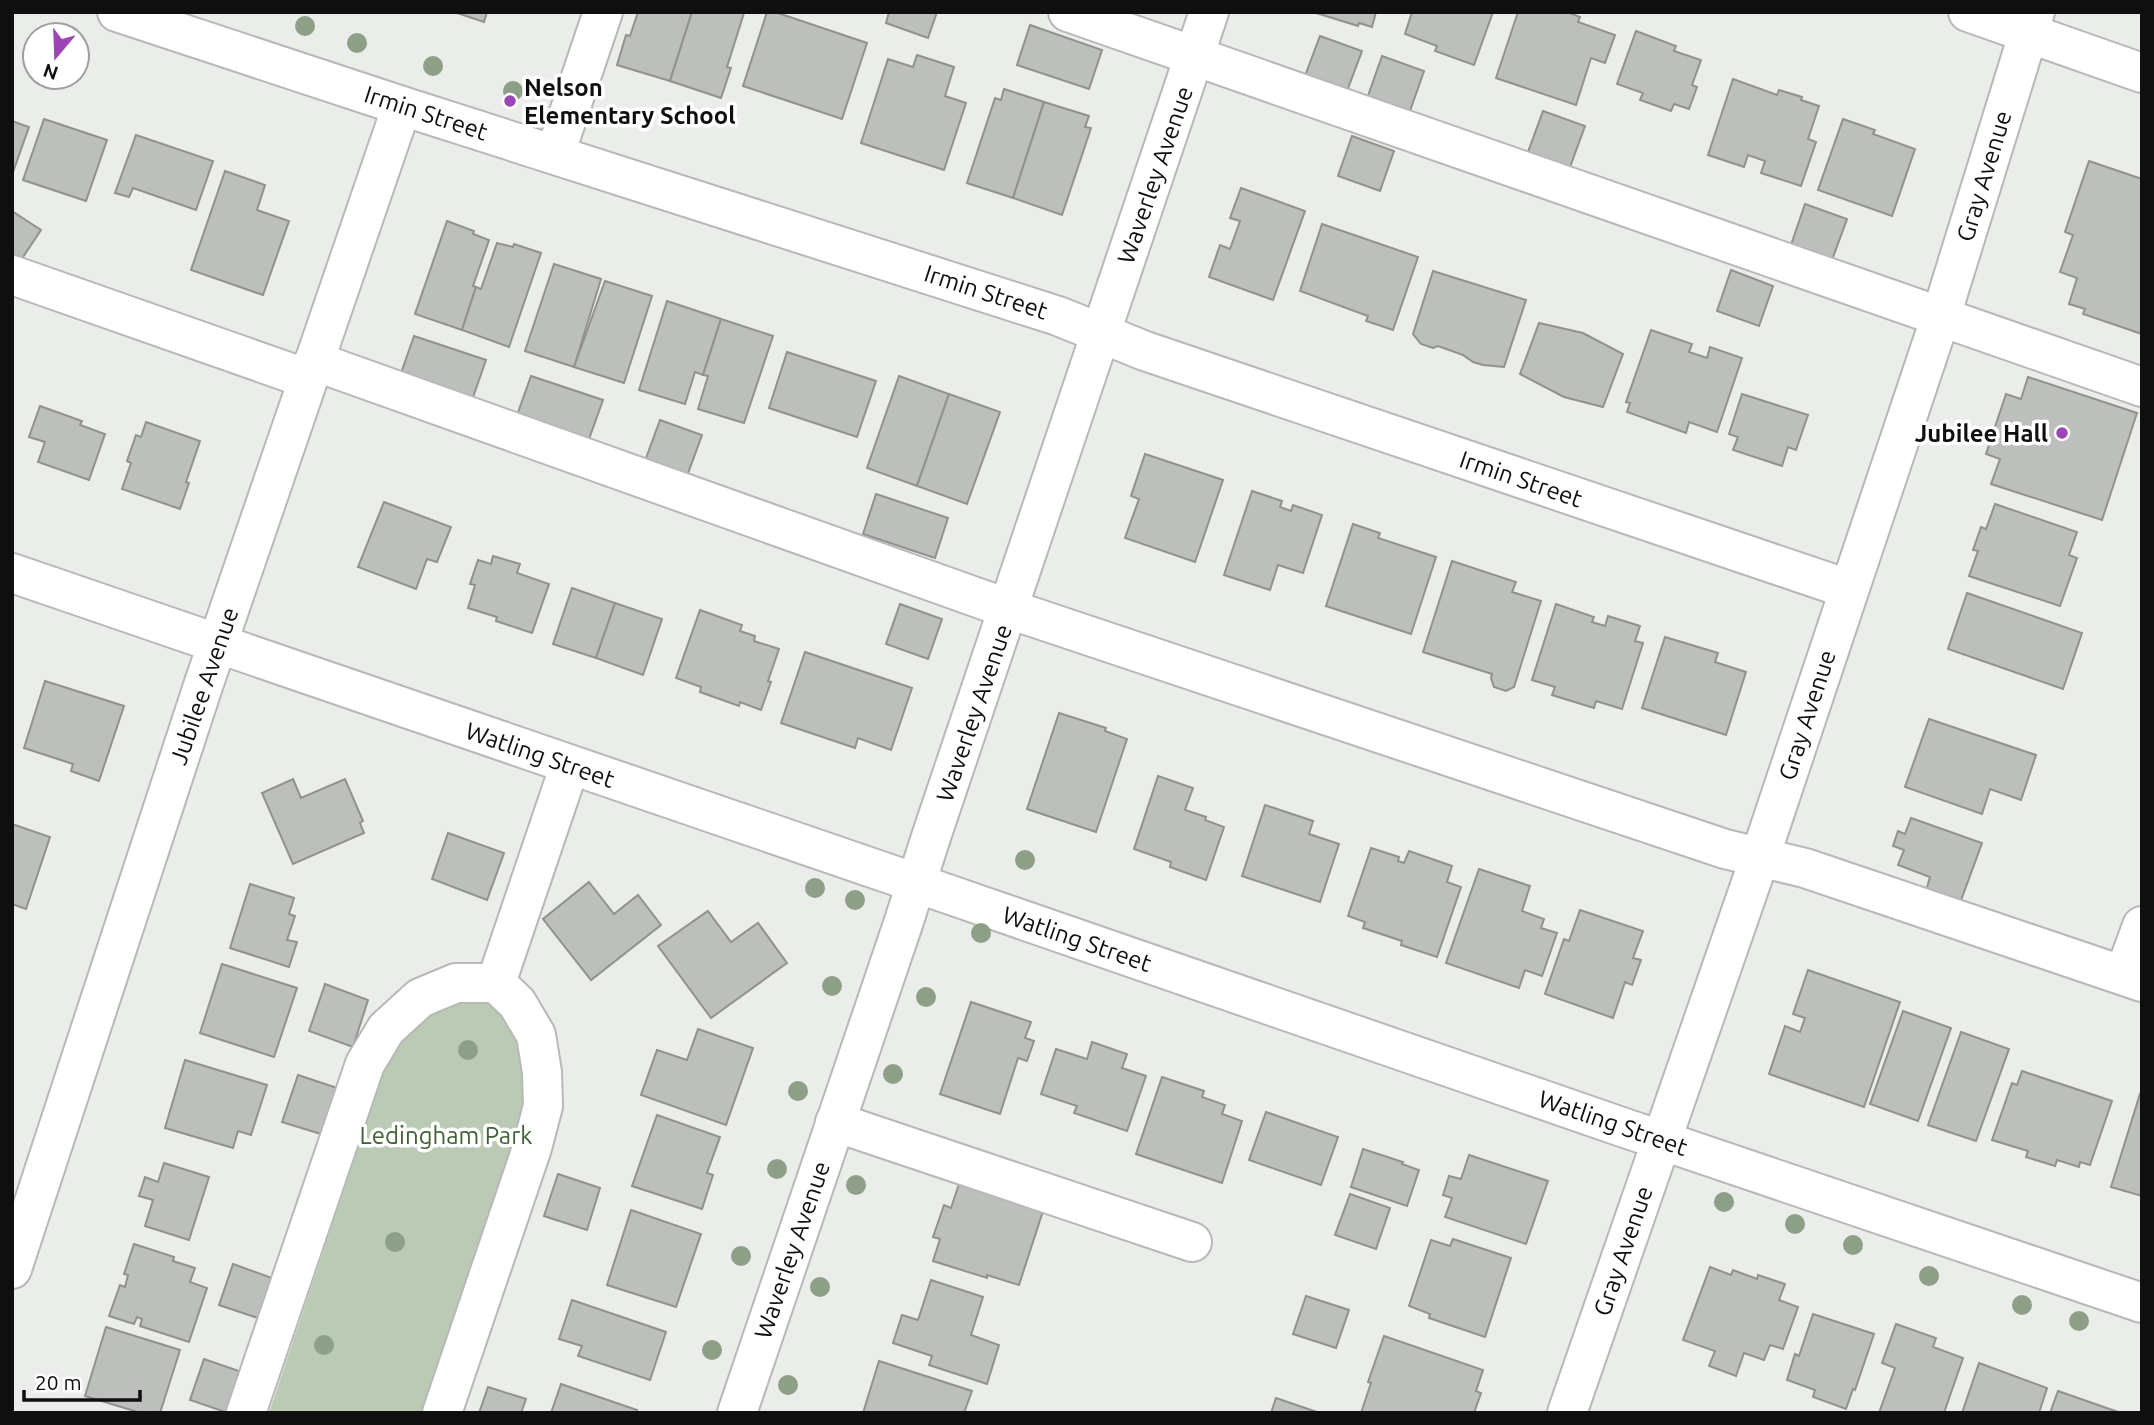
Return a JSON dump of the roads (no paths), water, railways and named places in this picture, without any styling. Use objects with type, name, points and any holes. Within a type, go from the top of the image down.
[{"type":"street","name":"Irmin Street","points":[[117,12],[1058,316],[1158,355],[1849,589]]},
{"type":"street","points":[[555,154],[603,12]]},
{"type":"street","points":[[1068,12],[2142,387]]},
{"type":"street","name":"Waverley Avenue","points":[[737,1413],[905,921],[1209,12]]},
{"type":"street","points":[[1968,12],[2032,23],[2142,73]]},
{"type":"street","name":"Gray Avenue","points":[[1573,1411],[1941,316],[2032,23]]},
{"type":"street","name":"Jubilee Avenue","points":[[12,1269],[218,645],[402,106]]},
{"type":"street","points":[[12,275],[311,370],[1009,609],[1725,849],[1805,867],[2133,978],[2142,926]]},
{"type":"street","name":"Watling Street","points":[[12,573],[2142,1303]]},
{"type":"street","points":[[496,982],[570,765]]},
{"type":"street","points":[[246,1413],[365,1064],[386,1029],[420,998],[456,983],[496,982],[517,1003],[536,1035],[542,1072],[542,1106],[531,1148],[442,1413]]},
{"type":"street","points":[[835,1122],[1192,1242]]},
{"type":"place","name":"Nelson Elementary School","points":[[510,101]]},
{"type":"place","name":"Jubilee Hall","points":[[2062,433]]},
{"type":"park label","name":"Ledingham Park","points":[[446,1135]]}]
